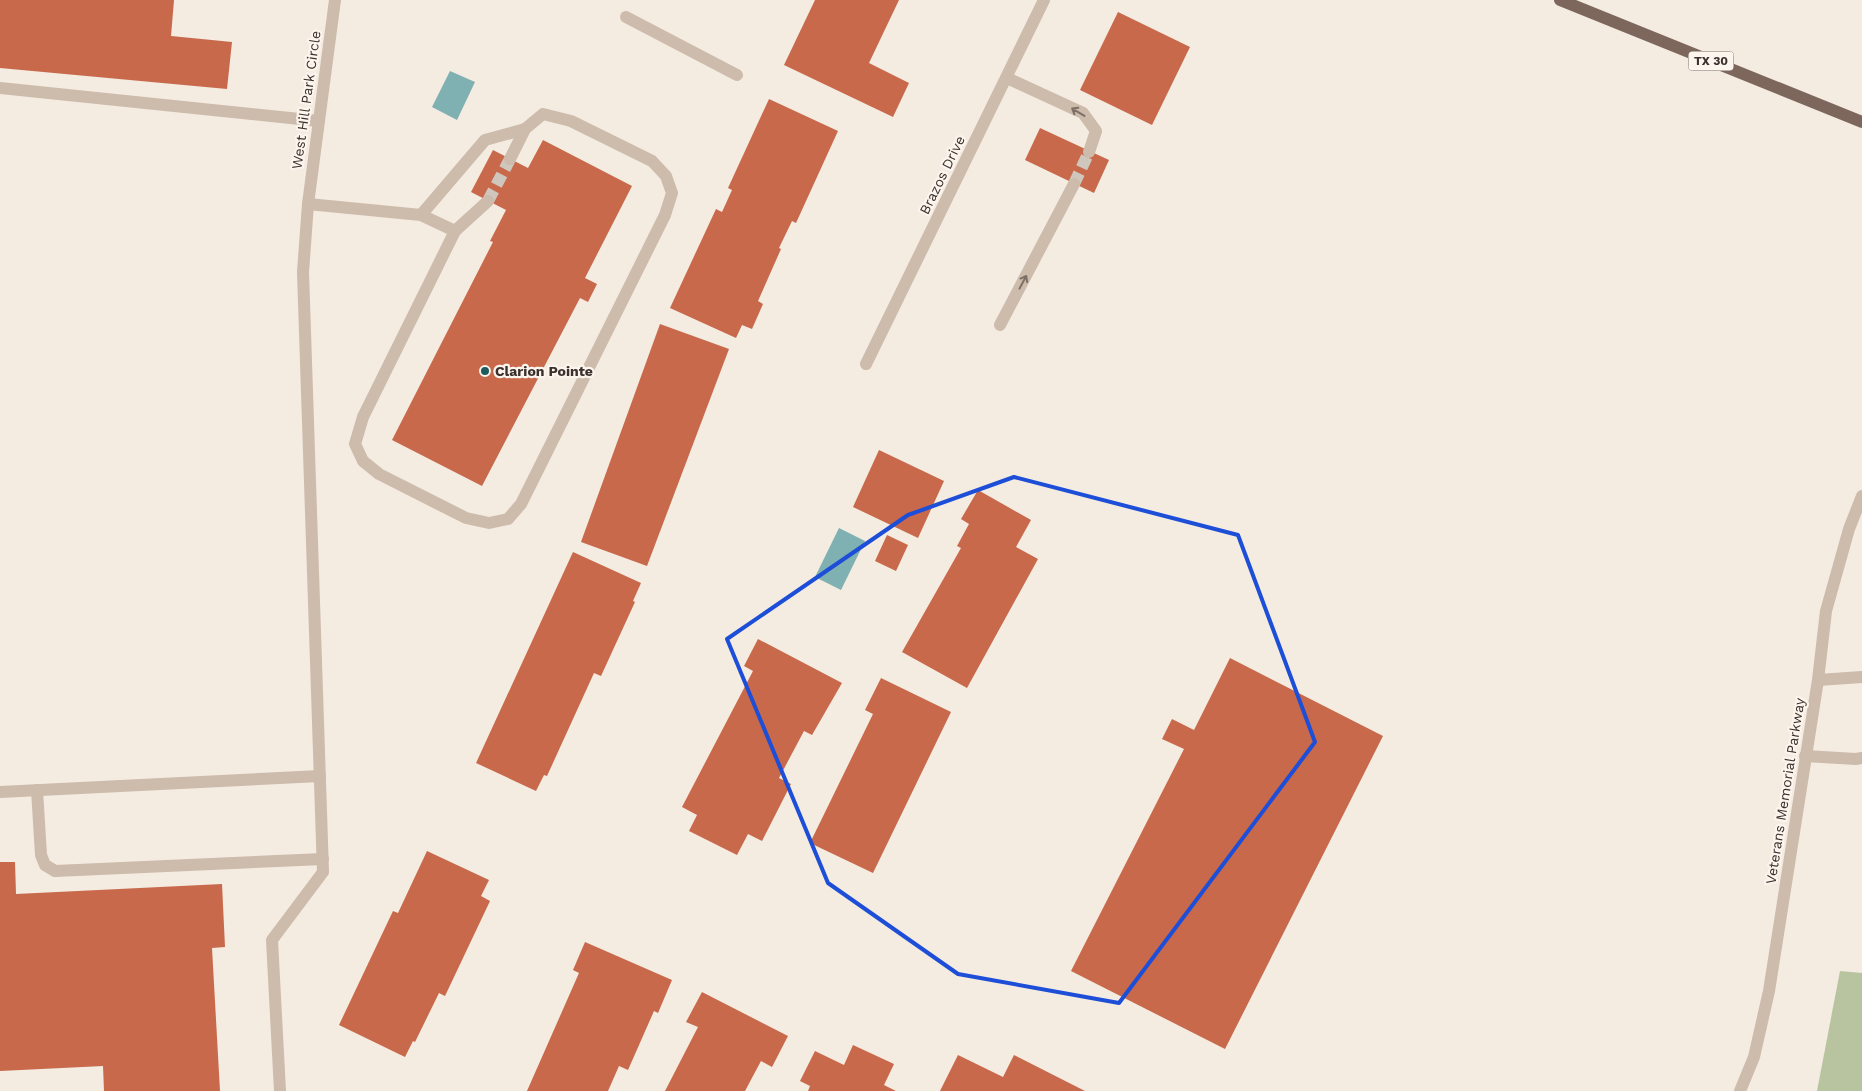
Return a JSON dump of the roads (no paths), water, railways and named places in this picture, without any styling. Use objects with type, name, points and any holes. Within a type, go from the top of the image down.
[{"type":"main road","name":"TX 30","points":[[1560,0],[1862,122]]},
{"type":"street","name":"West Hill Park Circle","points":[[280,1091],[272,940],[323,872],[303,272],[308,204],[334,0]]},
{"type":"street","name":"Brazos Drive","points":[[866,364],[1044,0]]},
{"type":"street","points":[[626,17],[737,75]]},
{"type":"street","points":[[1007,78],[1083,113],[1096,131],[1090,152]]},
{"type":"street","points":[[0,88],[318,121]]},
{"type":"street","points":[[488,202],[455,231],[363,417],[355,444],[363,461],[379,474],[466,518],[489,523],[508,519],[521,504],[665,215],[672,192],[666,176],[652,161],[570,121],[543,114],[525,129],[510,159]]},
{"type":"street","points":[[422,215],[485,140],[525,129]]},
{"type":"street","points":[[1000,325],[1074,184]]},
{"type":"street","points":[[308,204],[422,215],[455,231]]},
{"type":"street","name":"Veterans Memorial Parkway","points":[[1740,1091],[1754,1057],[1769,991],[1818,680],[1826,611],[1849,529],[1862,496]]},
{"type":"street","points":[[1818,680],[1862,676]]},
{"type":"street","points":[[1805,756],[1862,758]]},
{"type":"street","points":[[0,792],[320,776]]},
{"type":"street","points":[[37,790],[41,855],[45,865],[55,871],[323,859]]},
{"type":"water","points":[[450,71],[475,82],[457,120],[432,107]]},
{"type":"water","points":[[839,528],[865,541],[841,590],[815,577]]},
{"type":"tunnel","points":[[1074,184],[1089,152]]},
{"type":"tunnel","points":[[488,201],[510,159]]},
{"type":"place","name":"Clarion Pointe","points":[[485,371]]}]
